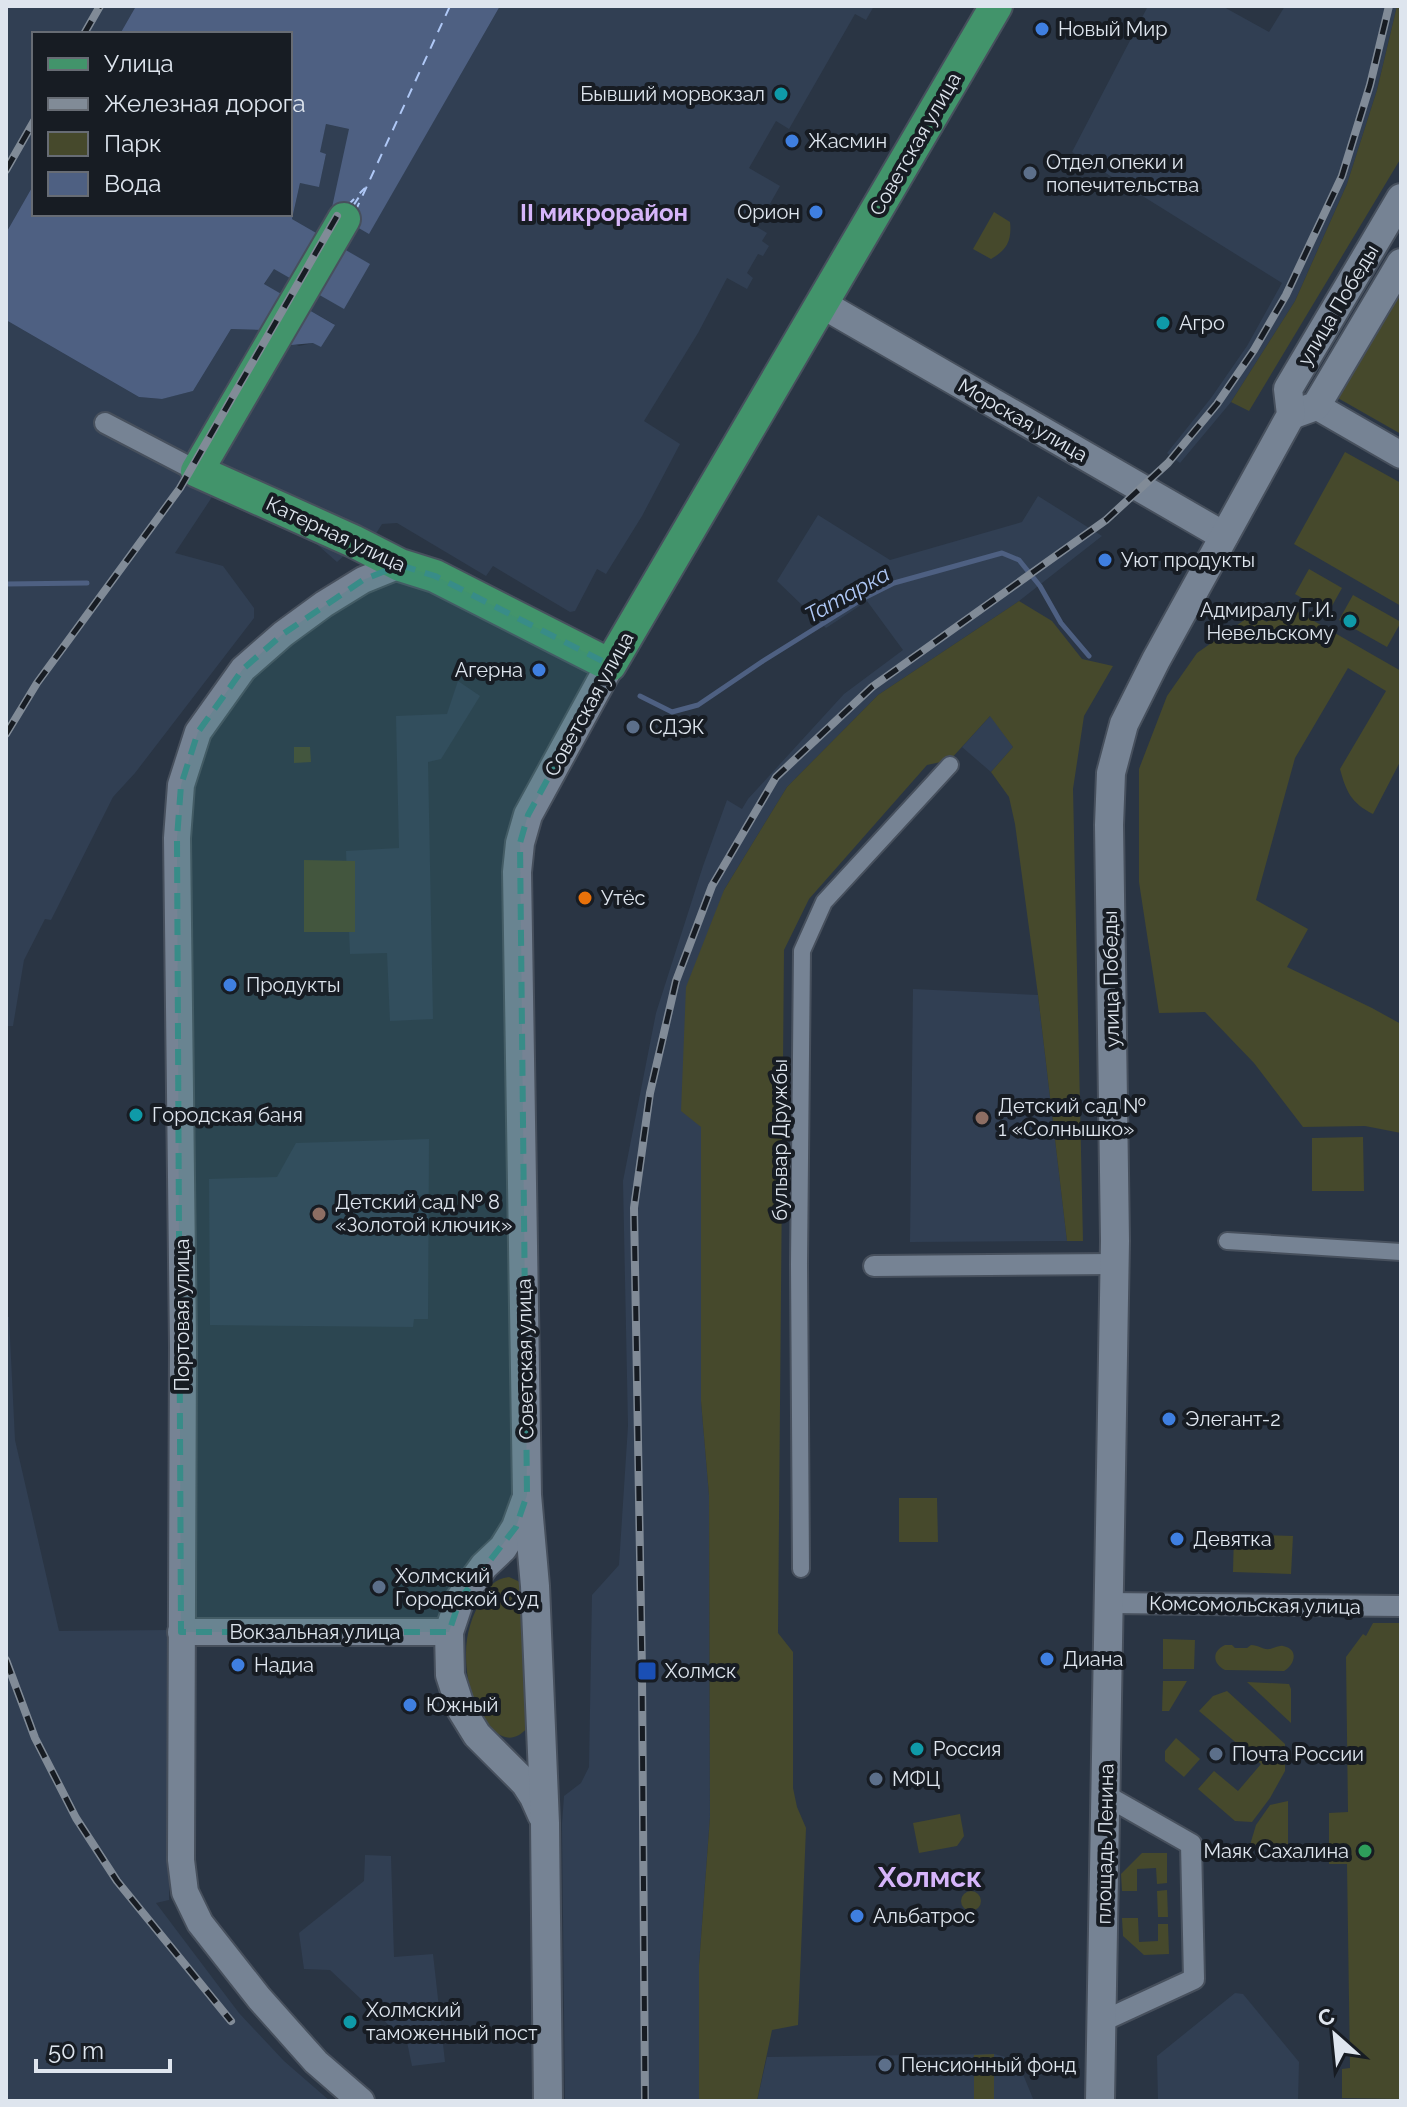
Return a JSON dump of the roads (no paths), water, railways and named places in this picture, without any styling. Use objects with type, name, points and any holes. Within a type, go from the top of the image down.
[{"type":"main road","name":"Советская улица","points":[[548,2101],[542,1736],[527,1495],[517,872],[520,843],[528,815],[610,665],[996,6]]},
{"type":"main road","name":"улица Победы","points":[[1304,410],[1288,389],[1401,198]]},
{"type":"main road","points":[[197,471],[344,219]]},
{"type":"main road","name":"улица Победы","points":[[1109,1595],[1114,1264],[1111,773],[1124,724],[1224,536],[1401,263]]},
{"type":"main road","name":"Морская улица","points":[[822,304],[1224,536]]},
{"type":"main road","name":"Катерная улица","points":[[197,471],[400,565],[435,576],[610,665]]},
{"type":"main road","name":"Советская улица","points":[[527,1495],[516,1527],[503,1548],[484,1566],[460,1599],[449,1632],[450,1675],[461,1709],[477,1735],[525,1783],[545,1823]]},
{"type":"main road","points":[[484,1566],[500,1560],[516,1562],[530,1571],[535,1586]]},
{"type":"main road","name":"площадь Ленина","points":[[1100,2101],[1109,1595]]},
{"type":"main road","points":[[496,1754],[515,1755],[533,1747],[542,1736]]},
{"type":"street","points":[[1304,410],[1401,455]]},
{"type":"street","name":"Катерная улица","points":[[105,423],[197,471]]},
{"type":"street","name":"Портовая улица","points":[[361,2101],[316,2062],[259,1998],[200,1923],[185,1892],[181,1860],[183,1346],[177,838],[181,785],[198,732],[243,669],[324,604],[363,580],[400,565]]},
{"type":"street","name":"бульвар Дружбы","points":[[801,1569],[799,1249],[802,951],[824,902],[950,765]]},
{"type":"street","points":[[1227,1241],[1401,1252]]},
{"type":"street","points":[[874,1266],[1114,1264]]},
{"type":"street","name":"Комсомольская улица","points":[[1109,1595],[1401,1606]]},
{"type":"street","name":"Вокзальная улица","points":[[181,1632],[449,1632]]},
{"type":"street","points":[[1103,2021],[1194,1979],[1191,1844],[1105,1795]]},
{"type":"water","points":[[136,6],[500,6],[369,234],[331,212],[349,129],[326,124],[320,152],[326,154],[319,187],[300,183],[292,219],[370,264],[344,309],[274,269],[264,284],[335,325],[321,347],[313,343],[291,345],[263,330],[231,329],[193,391],[162,399],[139,397],[6,320],[6,233],[32,188],[32,216],[292,216],[292,32],[121,32]]},
{"type":"waterway","name":"Татарка","points":[[640,696],[672,712],[698,705],[864,598],[894,583],[1002,553],[1019,560],[1040,586],[1061,623],[1089,656]]},
{"type":"waterway","name":"Татарка","points":[[6,584],[87,583]]},
{"type":"railway","points":[[85,32],[100,6]]},
{"type":"railway","points":[[645,2101],[634,1208],[650,1093],[676,981],[712,886],[776,777],[872,687],[1106,520],[1168,463],[1217,404],[1286,295],[1342,176],[1370,85],[1389,6]]},
{"type":"railway","points":[[6,170],[32,124]]},
{"type":"railway","points":[[6,734],[37,683],[180,488],[337,216]]},
{"type":"railway","points":[[6,1660],[35,1738],[76,1818],[117,1881],[231,2021]]},
{"type":"place","name":"Новый Мир","points":[[1042,29]]},
{"type":"place","name":"Бывший морвокзал","points":[[781,94]]},
{"type":"place","name":"Жасмин","points":[[792,141]]},
{"type":"place","name":"Отдел опеки и попечительства","points":[[1030,173]]},
{"type":"place","name":"Орион","points":[[816,212]]},
{"type":"place","name":"Агро","points":[[1163,323]]},
{"type":"place","name":"Уют продукты","points":[[1105,560]]},
{"type":"place","name":"Адмиралу Г.И. Невельскому","points":[[1350,621]]},
{"type":"place","name":"Агерна","points":[[539,670]]},
{"type":"place","name":"СДЭК","points":[[633,727]]},
{"type":"place","name":"Утёс","points":[[585,898]]},
{"type":"place","name":"Продукты","points":[[230,985]]},
{"type":"place","name":"Городская баня","points":[[136,1115]]},
{"type":"place","name":"Детский сад № 1 «Солнышко»","points":[[982,1118]]},
{"type":"place","name":"Детский сад № 8 «Золотой ключик»","points":[[319,1214]]},
{"type":"place","name":"Элегант-2","points":[[1169,1419]]},
{"type":"place","name":"Девятка","points":[[1177,1539]]},
{"type":"place","name":"Холмский Городской Суд","points":[[379,1587]]},
{"type":"place","name":"Диана","points":[[1047,1659]]},
{"type":"place","name":"Надиа","points":[[238,1665]]},
{"type":"place","name":"Холмск","points":[[647,1671]]},
{"type":"place","name":"Южный","points":[[410,1705]]},
{"type":"place","name":"Россия","points":[[917,1749]]},
{"type":"place","name":"Почта России","points":[[1216,1754]]},
{"type":"place","name":"МФЦ","points":[[876,1779]]},
{"type":"place","name":"Маяк Сахалина","points":[[1365,1851]]},
{"type":"place","name":"Альбатрос","points":[[857,1916]]},
{"type":"place","name":"Холмский таможенный пост","points":[[350,2022]]},
{"type":"place","name":"Пенсионный фонд","points":[[885,2065]]},
{"type":"district","name":"II микрорайон","points":[[604,212]]},
{"type":"district","name":"Холмск","points":[[930,1877]]}]
